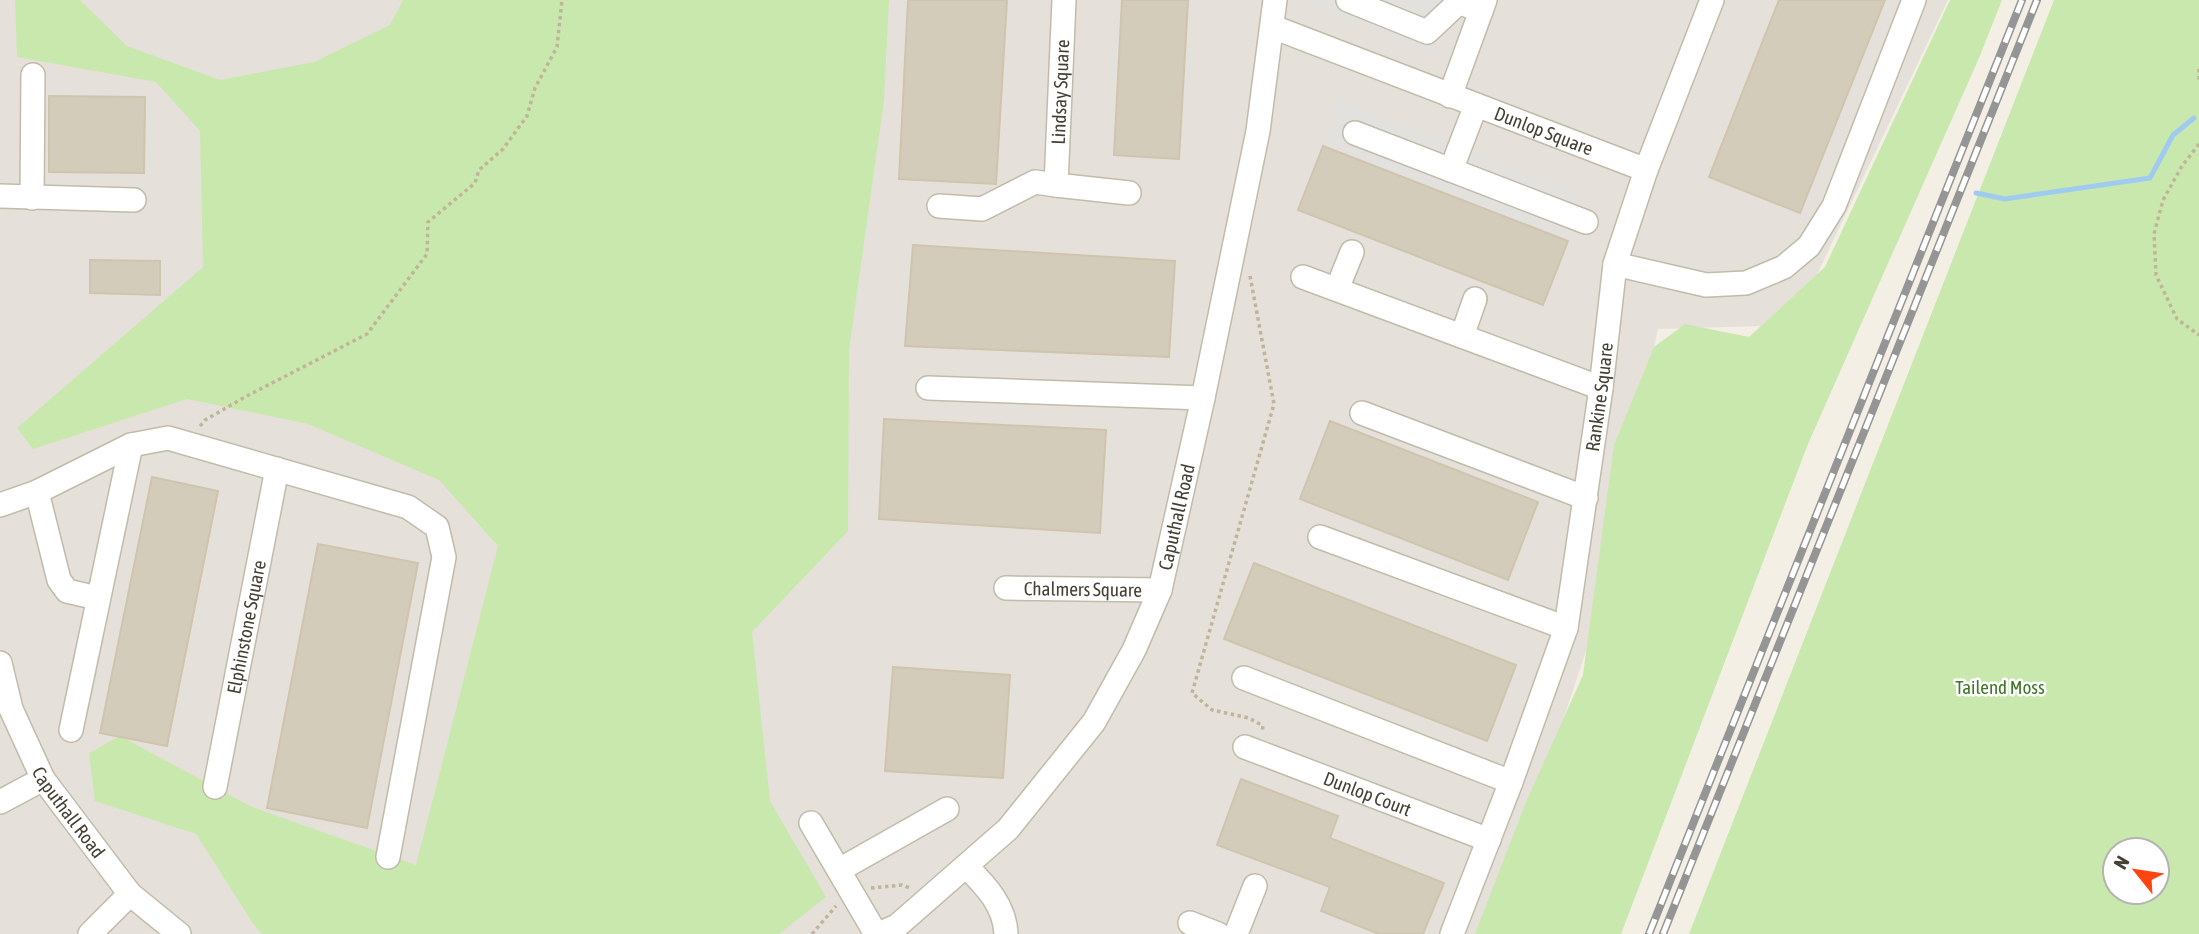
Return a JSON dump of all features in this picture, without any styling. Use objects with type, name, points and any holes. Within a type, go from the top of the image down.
[{"type":"street","name":"Lindsay Square","points":[[1056,185],[1064,0]]},
{"type":"street","name":"Caputhall Road","points":[[877,934],[897,926],[1008,830],[1094,722],[1134,650],[1160,590],[1258,131],[1275,0]]},
{"type":"street","points":[[1348,0],[1427,32],[1459,2],[1483,5],[1450,96]]},
{"type":"street","points":[[1646,170],[1712,0]]},
{"type":"street","points":[[1615,264],[1706,285],[1746,283],[1784,267],[1809,246],[1834,206],[1914,0]]},
{"type":"street","name":"Dunlop Square","points":[[1273,27],[1646,170]]},
{"type":"street","points":[[32,198],[33,75]]},
{"type":"street","points":[[1451,170],[1476,105]]},
{"type":"street","points":[[1355,133],[1586,222]]},
{"type":"street","name":"Rankine Square","points":[[1452,934],[1511,782],[1566,628],[1601,388],[1615,264],[1646,170]]},
{"type":"street","points":[[939,206],[982,209],[1035,182],[1129,192]]},
{"type":"street","points":[[0,197],[134,200]]},
{"type":"street","points":[[1337,289],[1352,252]]},
{"type":"street","points":[[1303,277],[1601,388]]},
{"type":"street","points":[[1462,336],[1475,299]]},
{"type":"street","points":[[928,388],[1203,398]]},
{"type":"street","points":[[1362,413],[1586,498]]},
{"type":"street","points":[[0,505],[37,492],[131,445],[168,438],[408,507],[437,527],[444,557],[388,856]]},
{"type":"street","points":[[71,730],[131,445]]},
{"type":"street","name":"Elphinstone Square","points":[[215,787],[276,469]]},
{"type":"street","points":[[37,492],[59,580],[67,591],[97,598]]},
{"type":"street","points":[[1320,537],[1566,628]]},
{"type":"street","name":"Chalmers Square","points":[[1006,588],[1160,590]]},
{"type":"street","name":"Caputhall Road","points":[[0,663],[11,709],[43,779],[130,894],[179,934]]},
{"type":"street","points":[[1244,678],[1511,782]]},
{"type":"street","name":"Dunlop Court","points":[[1251,749],[1489,840]]},
{"type":"street","points":[[0,802],[43,779]]},
{"type":"street","points":[[839,870],[947,809]]},
{"type":"street","points":[[811,823],[877,934]]},
{"type":"street","points":[[967,867],[989,888],[1006,921],[1006,934]]},
{"type":"street","points":[[1236,934],[1255,886]]},
{"type":"street","points":[[90,934],[130,894]]},
{"type":"street","points":[[1190,923],[1218,934]]},
{"type":"path","points":[[184,443],[205,420],[367,334],[427,254],[428,222],[475,183],[479,170],[503,149],[527,116],[535,88],[557,47],[562,0]]},
{"type":"path","points":[[2199,69],[2199,81]]},
{"type":"path","points":[[2199,145],[2182,166],[2163,200],[2154,234],[2156,275],[2177,319],[2199,335]]},
{"type":"path","points":[[1248,265],[1274,404],[1192,693],[1212,710],[1250,718],[1263,726],[1251,749]]},
{"type":"shaded area","points":[[0,0],[1948,0],[1800,310],[1762,326],[1658,329],[1592,633],[1492,934],[0,934]]},
{"type":"shaded area","points":[[1303,0],[1453,0],[1432,55]]},
{"type":"shaded area","points":[[1339,100],[1580,194],[1563,238],[1322,145]]},
{"type":"green space","points":[[15,0],[80,0],[127,46],[220,80],[314,62],[390,25],[403,0],[889,0],[884,100],[849,350],[848,531],[752,632],[770,801],[826,897],[779,934],[262,934],[196,834],[95,801],[89,753],[120,736],[252,807],[416,865],[498,546],[439,480],[308,424],[187,399],[33,449],[17,428],[203,267],[200,131],[156,82],[17,57]]},
{"type":"green space","points":[[1950,0],[2002,0],[1979,58],[1808,444],[1621,934],[1475,934],[1526,802],[1583,675],[1614,445],[1654,347],[1685,324],[1749,337],[1825,267]]},
{"type":"green space","name":"Tailend Moss","points":[[2054,0],[2199,0],[2199,934],[1689,934]]},
{"type":"building","points":[[908,0],[1007,0],[996,184],[899,179]]},
{"type":"building","points":[[1122,0],[1188,0],[1179,159],[1114,155]]},
{"type":"building","points":[[1779,0],[1885,0],[1800,213],[1709,177]]},
{"type":"building","points":[[49,96],[145,97],[144,173],[49,172]]},
{"type":"building","points":[[1323,146],[1568,241],[1543,305],[1298,210]]},
{"type":"building","points":[[913,245],[1175,261],[1169,357],[905,346]]},
{"type":"building","points":[[90,260],[160,261],[160,295],[90,293]]},
{"type":"building","points":[[884,419],[1106,430],[1100,533],[879,519]]},
{"type":"building","points":[[1330,421],[1538,502],[1508,580],[1300,499]]},
{"type":"building","points":[[152,477],[218,491],[167,746],[100,733]]},
{"type":"building","points":[[318,544],[418,563],[367,828],[267,808]]},
{"type":"building","points":[[1254,563],[1516,665],[1487,741],[1224,639]]},
{"type":"building","points":[[893,667],[1010,675],[1003,778],[885,771]]},
{"type":"building","points":[[1241,779],[1338,816],[1330,838],[1444,883],[1423,934],[1379,934],[1321,911],[1330,887],[1217,845]]},
{"type":"waterway","points":[[1976,193],[2005,199],[2150,178],[2173,135],[2194,118]]},
{"type":"railway","points":[[1649,934],[2022,0]]},
{"type":"railway","points":[[1663,934],[2037,0]]}]
